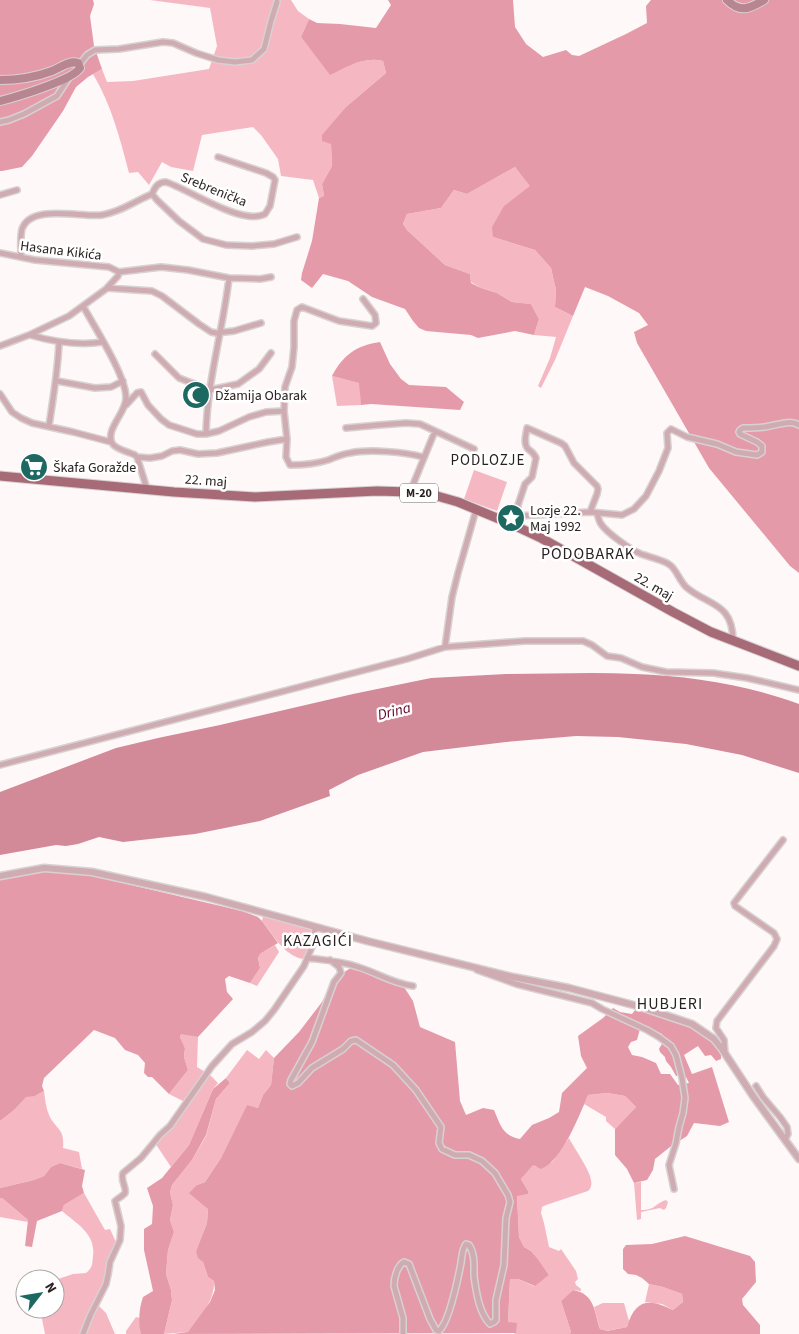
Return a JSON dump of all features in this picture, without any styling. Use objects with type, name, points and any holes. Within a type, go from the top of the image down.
[{"type":"main road","points":[[727,0],[737,8],[745,8],[752,7],[764,0]]},
{"type":"main road","points":[[0,80],[35,76],[72,62],[76,62],[79,65],[79,70],[70,76],[0,101]]},
{"type":"main road","name":"22. maj","points":[[0,476],[174,492],[255,497],[377,491],[410,492],[437,496],[458,502],[509,523],[711,632],[799,666]]},
{"type":"street","points":[[79,65],[94,50],[119,50],[163,42],[173,43],[218,60],[235,62],[252,60],[264,49],[277,2]]},
{"type":"street","points":[[0,122],[24,114],[57,96],[70,76]]},
{"type":"street","name":"Srebrenička","points":[[21,256],[22,230],[26,223],[35,217],[52,213],[100,215],[114,213],[152,194],[160,183],[166,182],[219,207],[243,215],[254,217],[265,214],[270,206],[275,180],[273,177],[218,157]]},
{"type":"street","points":[[0,195],[16,190]]},
{"type":"street","points":[[152,194],[179,221],[203,239],[226,245],[252,246],[274,244],[296,237]]},
{"type":"street","name":"Hasana Kikića","points":[[0,253],[35,260],[109,267],[119,272]]},
{"type":"street","points":[[0,346],[69,316],[107,288],[118,276],[119,272],[161,267],[229,278],[260,279],[271,277]]},
{"type":"street","points":[[206,434],[210,390],[229,278]]},
{"type":"street","points":[[107,288],[152,291],[162,296],[211,332],[220,333],[244,329],[261,323]]},
{"type":"street","points":[[364,299],[375,315],[376,323],[372,326],[339,322],[302,307],[297,310],[294,321],[292,367],[285,387],[286,457],[290,465],[314,464],[352,452],[385,452],[424,457]]},
{"type":"street","points":[[83,306],[123,381],[126,395],[125,406]]},
{"type":"street","points":[[29,335],[53,342],[90,344],[103,342]]},
{"type":"street","points":[[49,426],[57,381],[59,342]]},
{"type":"street","points":[[155,354],[179,378],[210,390],[238,384],[259,369],[271,354]]},
{"type":"street","points":[[57,381],[95,388],[111,387],[123,381]]},
{"type":"street","points":[[147,489],[137,457],[113,446],[110,437],[125,406],[137,393],[141,392],[152,411],[169,425],[192,433],[206,434],[219,431],[249,417],[266,412],[284,411]]},
{"type":"street","points":[[0,394],[12,412],[32,423],[111,442]]},
{"type":"street","points":[[346,428],[406,423],[420,424],[474,449]]},
{"type":"street","points":[[509,523],[517,516],[590,512],[622,515],[634,509],[646,496],[668,448],[667,433],[670,430],[687,437],[717,444],[736,452],[757,455],[762,452],[762,446],[740,434],[740,430],[743,428],[790,423],[799,425]]},
{"type":"street","points":[[517,516],[518,505],[525,484],[532,476],[536,458],[526,447],[527,428],[565,446],[574,463],[594,483],[598,489],[590,512]]},
{"type":"street","points":[[410,492],[435,430]]},
{"type":"street","name":"22. maj","points":[[137,457],[150,458],[180,450],[198,454],[217,454],[287,439]]},
{"type":"street","points":[[446,647],[451,606],[458,573],[476,510]]},
{"type":"street","name":"22. maj","points":[[597,513],[599,522],[603,527],[631,549],[670,565],[687,588],[720,607],[726,614],[733,631],[733,641]]},
{"type":"street","points":[[0,765],[446,647],[525,641],[583,640],[606,656],[621,658],[642,667],[666,672],[713,673],[799,690]]},
{"type":"street","points":[[725,1053],[724,1040],[716,1028],[717,1021],[774,946],[777,939],[774,933],[734,904],[784,840]]},
{"type":"street","points":[[0,876],[44,868],[92,872],[206,897],[367,941],[513,977],[569,988],[641,1007],[692,1024],[714,1039],[799,1159]]},
{"type":"street","points":[[83,1334],[106,1284],[110,1262],[120,1240],[121,1226],[115,1201],[125,1193],[122,1173],[141,1158],[170,1126],[212,1066],[232,1044],[252,1032],[270,1016],[301,971],[314,942],[316,927]]},
{"type":"street","points":[[307,958],[330,960],[359,967],[400,984],[413,986]]},
{"type":"street","points":[[330,960],[339,967],[341,973],[334,982],[312,1042],[290,1084],[292,1086],[296,1085],[312,1068],[343,1049],[351,1041],[356,1040],[388,1061],[416,1090],[441,1127],[439,1142],[442,1149],[455,1155],[469,1155],[482,1161],[498,1178],[510,1202],[506,1218],[504,1265],[496,1300],[496,1320],[490,1324],[483,1312],[477,1293],[473,1251],[470,1245],[466,1244],[450,1306],[442,1328],[439,1331],[434,1328],[409,1264],[404,1262],[399,1266],[394,1286],[403,1318],[403,1334]]},
{"type":"street","points":[[463,964],[516,984],[592,1003],[647,1030],[671,1046],[676,1055],[685,1098],[676,1143],[669,1165],[674,1189]]},
{"type":"street","points":[[756,1086],[787,1128],[788,1136],[784,1140]]},
{"type":"shaded area","points":[[0,0],[93,0],[94,4],[90,16],[94,46],[102,69],[76,87],[63,111],[32,156],[22,167],[2,171],[0,171]]},
{"type":"shaded area","points":[[150,0],[291,0],[298,11],[309,19],[301,37],[330,74],[362,61],[383,61],[386,73],[347,106],[331,144],[332,166],[322,184],[324,196],[319,198],[313,180],[281,176],[278,159],[253,127],[202,135],[193,171],[171,167],[162,162],[149,185],[138,172],[129,173],[110,109],[93,74],[102,69],[107,82],[133,81],[209,69],[217,46],[210,8]]},
{"type":"shaded area","points":[[388,0],[513,0],[515,27],[526,44],[543,57],[566,50],[572,55],[579,56],[647,23],[646,6],[651,0],[799,0],[799,573],[790,566],[709,468],[637,343],[634,332],[648,325],[639,313],[608,296],[585,287],[573,316],[555,307],[556,290],[551,268],[535,250],[493,237],[492,227],[504,206],[530,186],[515,167],[467,194],[454,190],[441,208],[407,214],[403,224],[445,265],[470,274],[471,283],[497,293],[512,302],[531,304],[539,319],[534,335],[515,331],[478,338],[471,335],[426,331],[419,328],[405,309],[372,297],[348,281],[323,274],[312,288],[301,280],[312,241],[319,198],[324,196],[322,184],[332,166],[331,144],[322,141],[322,135],[347,106],[386,73],[383,61],[369,60],[356,63],[330,75],[301,37],[309,19],[317,23],[376,28],[391,5]]},
{"type":"shaded area","points":[[515,167],[531,186],[504,207],[493,237],[535,250],[551,268],[556,290],[555,307],[573,316],[541,388],[538,386],[550,358],[556,337],[534,335],[539,319],[531,304],[512,302],[497,293],[481,288],[471,282],[470,274],[445,265],[403,224],[407,214],[441,208],[454,190],[467,194]]},
{"type":"shaded area","points":[[380,342],[390,364],[401,379],[409,385],[446,387],[464,402],[460,410],[371,404],[361,405],[359,383],[332,376],[341,362],[352,352],[372,343]]},
{"type":"shaded area","points":[[332,376],[360,383],[361,405],[337,406]]},
{"type":"shaded area","points":[[474,470],[507,482],[497,511],[464,499]]},
{"type":"shaded area","points":[[45,871],[93,876],[242,911],[258,917],[278,943],[260,954],[258,958],[260,968],[250,983],[229,976],[225,979],[227,992],[233,999],[198,1037],[181,1034],[180,1037],[185,1048],[184,1057],[188,1070],[169,1094],[152,1077],[148,1077],[144,1073],[145,1063],[138,1055],[125,1050],[115,1038],[94,1030],[44,1078],[42,1086],[44,1091],[35,1096],[26,1097],[0,1121],[0,880]]},
{"type":"shaded area","points":[[263,916],[311,930],[313,933],[310,947],[302,959],[295,957],[279,944],[262,921]]},
{"type":"shaded area","points":[[275,945],[279,952],[257,986],[250,983],[260,968],[258,957]]},
{"type":"shaded area","points":[[349,969],[360,969],[404,987],[413,1001],[420,1027],[455,1042],[460,1101],[466,1115],[483,1108],[494,1110],[503,1129],[514,1137],[520,1139],[532,1125],[559,1112],[562,1093],[587,1068],[581,1056],[578,1036],[603,1018],[613,1008],[620,1012],[632,1014],[636,1009],[666,1017],[690,1026],[704,1034],[721,1053],[721,1059],[716,1061],[711,1055],[705,1056],[698,1046],[684,1055],[692,1074],[712,1067],[729,1122],[720,1126],[694,1123],[687,1136],[655,1159],[653,1170],[647,1180],[634,1183],[627,1169],[615,1155],[615,1129],[636,1107],[625,1096],[607,1093],[588,1095],[569,1137],[556,1157],[541,1169],[533,1165],[521,1179],[528,1194],[517,1196],[519,1237],[524,1247],[531,1251],[549,1275],[535,1286],[518,1279],[510,1279],[508,1322],[517,1323],[516,1333],[173,1334],[188,1332],[210,1302],[215,1290],[214,1281],[208,1277],[203,1262],[198,1258],[196,1251],[207,1223],[208,1209],[189,1193],[197,1185],[205,1182],[221,1158],[247,1105],[258,1108],[263,1095],[271,1085],[274,1058],[299,1032],[322,1002],[330,987]],"holes":[[[641,1025],[662,1034],[660,1040],[663,1042],[659,1049],[660,1052],[676,1076],[678,1072],[684,1078],[686,1077],[689,1083],[678,1085],[670,1074],[661,1074],[656,1063],[632,1055],[628,1047],[631,1042],[637,1040]]]},
{"type":"shaded area","points":[[181,1033],[198,1037],[197,1067],[210,1075],[218,1083],[213,1089],[189,1145],[171,1167],[153,1140],[169,1125],[185,1102],[169,1094],[188,1070],[184,1057],[185,1048],[180,1037]]},
{"type":"shaded area","points":[[247,1050],[259,1059],[266,1050],[274,1058],[271,1085],[263,1095],[258,1108],[247,1106],[221,1158],[205,1182],[197,1185],[208,1209],[207,1223],[196,1251],[203,1262],[208,1277],[214,1281],[212,1295],[202,1315],[188,1332],[164,1334],[172,1300],[166,1274],[168,1250],[174,1232],[170,1220],[173,1205],[170,1192],[172,1185],[192,1160],[206,1136],[216,1099],[230,1083],[226,1078]]},
{"type":"shaded area","points":[[226,1078],[230,1083],[216,1099],[206,1135],[192,1160],[172,1185],[170,1192],[173,1205],[170,1220],[174,1232],[168,1250],[166,1274],[172,1300],[164,1334],[141,1334],[139,1325],[143,1297],[153,1291],[144,1250],[144,1229],[152,1224],[153,1206],[147,1188],[162,1178],[189,1145],[213,1089]]},
{"type":"shaded area","points":[[44,1091],[49,1115],[63,1137],[63,1148],[79,1152],[82,1169],[60,1163],[51,1167],[44,1176],[0,1188],[0,1121],[13,1111],[26,1096],[35,1096]]},
{"type":"shaded area","points":[[607,1093],[625,1096],[636,1107],[615,1129],[606,1121],[606,1117],[584,1104],[588,1095]]},
{"type":"shaded area","points":[[569,1138],[588,1171],[591,1188],[588,1191],[542,1207],[541,1213],[549,1247],[559,1251],[561,1249],[576,1271],[578,1279],[575,1282],[581,1289],[581,1291],[573,1290],[561,1301],[571,1332],[570,1334],[513,1334],[516,1333],[508,1322],[510,1279],[518,1279],[534,1286],[549,1275],[531,1251],[524,1247],[519,1237],[517,1195],[528,1194],[521,1179],[533,1164],[536,1167],[552,1162]]},
{"type":"shaded area","points":[[60,1163],[85,1170],[82,1186],[84,1193],[64,1205],[62,1211],[37,1221],[32,1247],[25,1246],[28,1220],[0,1198],[0,1188],[44,1176],[51,1167]]},
{"type":"shaded area","points":[[641,1182],[641,1210],[652,1208],[666,1200],[668,1202],[664,1210],[660,1208],[641,1212],[641,1219],[637,1220],[634,1183]]},
{"type":"shaded area","points":[[84,1193],[105,1230],[110,1229],[119,1249],[113,1262],[109,1283],[98,1305],[106,1313],[115,1334],[45,1334],[42,1319],[65,1319],[65,1277],[86,1273],[92,1266],[92,1242],[84,1230],[62,1211],[64,1205]]},
{"type":"shaded area","points":[[0,1198],[28,1220],[28,1222],[0,1217]]},
{"type":"shaded area","points":[[685,1236],[750,1256],[755,1262],[756,1282],[742,1299],[743,1305],[760,1325],[760,1334],[570,1334],[561,1301],[573,1290],[586,1295],[590,1299],[600,1329],[607,1331],[627,1327],[634,1311],[644,1304],[657,1304],[673,1310],[683,1302],[682,1294],[649,1284],[636,1275],[628,1274],[623,1269],[623,1249],[626,1245],[652,1244]]},
{"type":"shaded area","points":[[649,1284],[682,1294],[683,1302],[673,1310],[662,1304],[645,1302]]},
{"type":"shaded area","points":[[603,1303],[624,1303],[629,1321],[627,1327],[606,1331],[600,1329],[594,1307]]},
{"type":"shaded area","points":[[136,1317],[140,1318],[141,1334],[126,1334],[126,1331]]},
{"type":"water","name":"Drina","points":[[619,673],[656,675],[698,679],[779,697],[799,704],[799,773],[742,755],[686,744],[618,737],[576,736],[506,742],[423,752],[358,775],[329,790],[330,796],[260,821],[195,834],[123,842],[99,837],[78,844],[56,845],[0,855],[0,792],[116,748],[431,678],[506,674]]},
{"type":"place","name":"Džamija Obarak","points":[[196,395]]},
{"type":"place","name":"Škafa Goražde","points":[[34,467]]},
{"type":"place","name":"Lozje 22. Maj 1992","points":[[511,518]]},
{"type":"district","name":"PODLOZJE","points":[[488,460]]},
{"type":"district","name":"PODOBARAK","points":[[588,553]]},
{"type":"district","name":"KAZAGIĆI","points":[[318,940]]},
{"type":"district","name":"HUBJERI","points":[[670,1003]]}]
